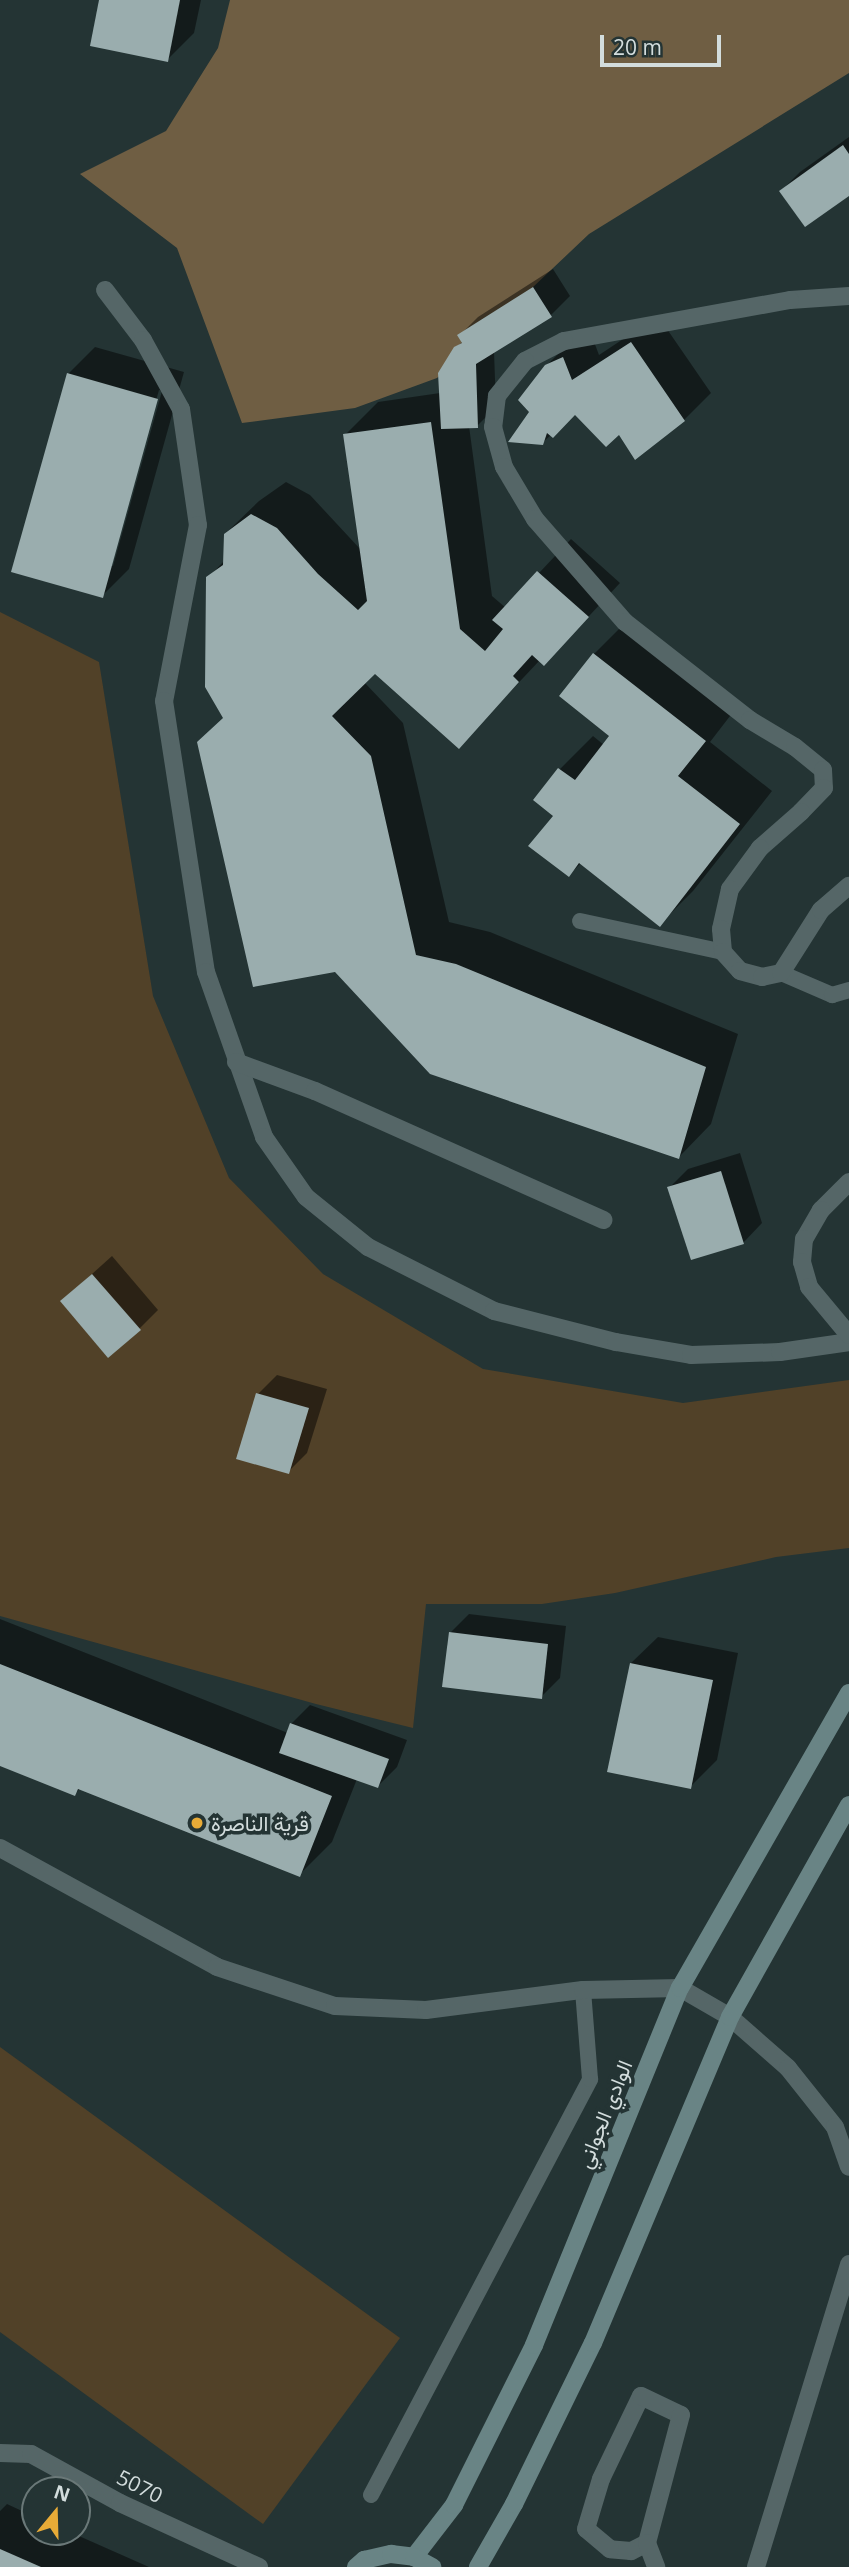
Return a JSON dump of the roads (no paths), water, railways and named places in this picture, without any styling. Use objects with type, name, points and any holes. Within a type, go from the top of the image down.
[{"type":"street","points":[[105,290],[143,340],[181,409],[198,525],[164,701],[206,972],[264,1137],[306,1197],[368,1247],[494,1311],[616,1342],[691,1355],[780,1352],[849,1342]]},
{"type":"street","points":[[849,296],[790,300],[564,341],[525,361],[497,396],[493,427],[504,467],[535,519],[625,622],[750,720],[795,747],[823,769],[824,788],[760,848],[730,889],[721,929],[723,953],[740,971],[762,977],[780,973],[821,910],[849,886]]},
{"type":"street","points":[[236,1062],[315,1091],[604,1220]]},
{"type":"street","points":[[849,1182],[821,1210],[804,1238],[802,1262],[808,1287],[849,1335]]},
{"type":"street","name":"الوادي الجواني","points":[[414,2557],[454,2505],[534,2345],[680,1987],[849,1693]]},
{"type":"street","points":[[478,2567],[514,2504],[593,2343],[730,2017],[849,1805]]},
{"type":"street","points":[[0,1848],[217,1967],[335,2006],[426,2010],[583,1990],[680,1987],[730,2017],[788,2068],[835,2127],[849,2167]]},
{"type":"street","points":[[756,2567],[849,2264]]},
{"type":"street","points":[[647,2543],[631,2551],[610,2549],[586,2529],[601,2479],[641,2396],[681,2415],[647,2543],[656,2567]]},
{"type":"street","name":"5070","points":[[0,2453],[31,2454],[120,2503],[259,2567]]},
{"type":"street","points":[[356,2567],[364,2560],[391,2554],[414,2557],[432,2567]]},
{"type":"lane","points":[[580,921],[723,953]]},
{"type":"lane","points":[[780,973],[832,995],[849,990]]},
{"type":"lane","points":[[371,2495],[590,2080],[583,1990]]},
{"type":"place","name":"قرية الناصرة","points":[[197,1823]]}]
